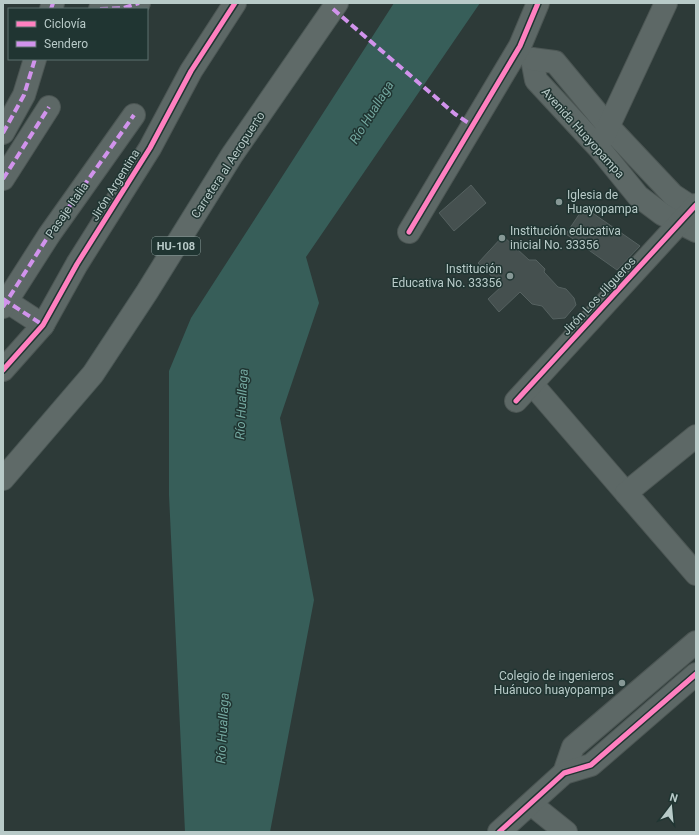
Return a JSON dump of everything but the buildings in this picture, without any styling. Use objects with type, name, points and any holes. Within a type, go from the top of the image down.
[{"type":"main road","name":"Carretera al Aeropuerto","points":[[3,479],[93,374],[147,292],[232,155],[337,3]]},
{"type":"street","points":[[124,8],[139,3]]},
{"type":"street","name":"Jirón Argentina","points":[[3,370],[43,325],[77,264],[150,148],[191,71],[235,3]]},
{"type":"street","points":[[409,232],[526,52],[538,3]]},
{"type":"street","points":[[599,148],[666,3]]},
{"type":"street","name":"Avenida Huayopampa","points":[[526,52],[555,62],[608,126],[692,216]]},
{"type":"street","name":"Avenida Huayopampa","points":[[526,52],[536,80],[599,148],[638,196],[662,214],[692,216]]},
{"type":"street","points":[[3,134],[24,95],[35,60]]},
{"type":"street","points":[[3,179],[49,107]]},
{"type":"street","name":"Pasaje Italia","points":[[4,303],[49,235],[134,115]]},
{"type":"street","name":"Jirón Los Jilgueros","points":[[516,401],[692,216]]},
{"type":"street","points":[[4,303],[43,325]]},
{"type":"street","points":[[532,384],[696,574]]},
{"type":"street","points":[[626,492],[696,436]]},
{"type":"street","points":[[564,773],[573,747],[696,642]]},
{"type":"street","points":[[499,832],[564,773],[591,765],[696,674]]},
{"type":"street","points":[[531,804],[566,832]]},
{"type":"water","name":"Río Huallaga","points":[[394,3],[480,3],[306,257],[319,303],[280,418],[314,600],[270,832],[185,832],[169,495],[169,371],[191,318]]},
{"type":"marked path","points":[[51,8],[53,3]]},
{"type":"marked path","points":[[124,8],[139,3]]},
{"type":"marked path","points":[[333,9],[455,114],[473,126]]},
{"type":"marked path","points":[[3,133],[24,95],[35,60]]},
{"type":"marked path","points":[[3,179],[49,107]]},
{"type":"marked path","points":[[3,307],[49,235],[134,115]]},
{"type":"marked path","points":[[3,299],[43,325]]},
{"type":"cycle path","points":[[3,370],[43,325],[77,264],[150,148],[191,71],[235,3]]},
{"type":"cycle path","points":[[409,232],[520,46],[538,3]]},
{"type":"cycle path","points":[[516,401],[696,205]]},
{"type":"cycle path","points":[[499,832],[564,773],[591,765],[696,674]]},
{"type":"place","name":"Iglesia de Huayopampa","points":[[559,202]]},
{"type":"place","name":"Institución educativa inicial No. 33356","points":[[502,238]]},
{"type":"place","name":"Institución Educativa No. 33356","points":[[510,276]]},
{"type":"place","name":"Colegio de ingenieros Huánuco huayopampa","points":[[622,683]]}]
